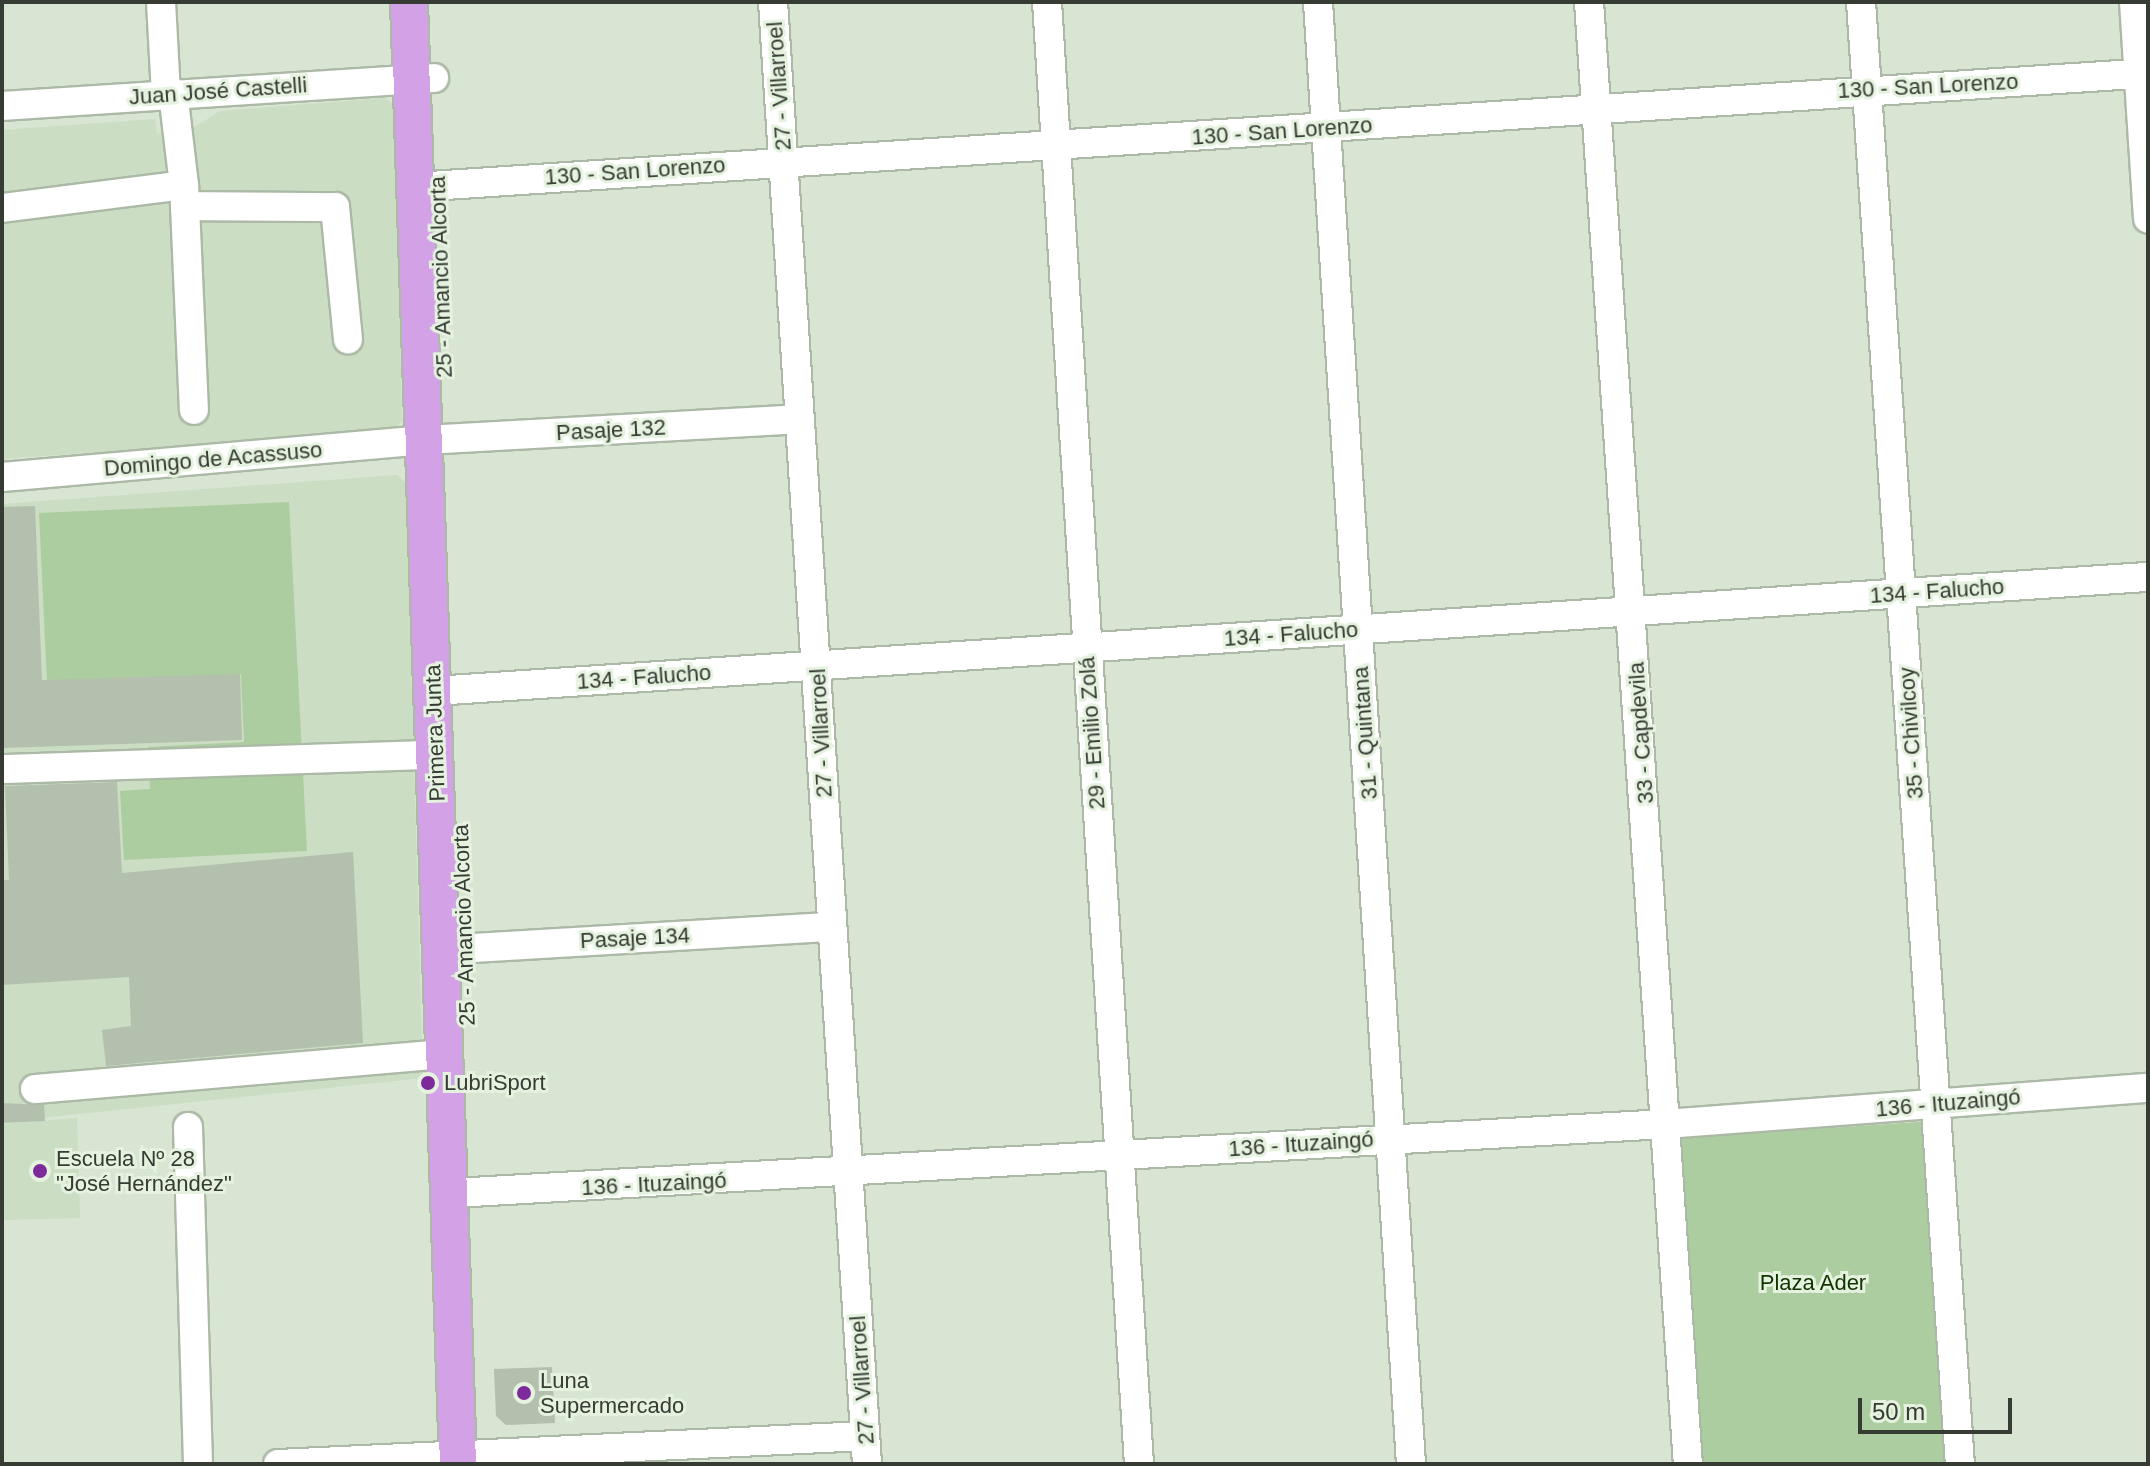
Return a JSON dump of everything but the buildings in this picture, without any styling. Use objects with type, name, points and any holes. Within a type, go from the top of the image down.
[{"type":"main road","name":"Primera Junta","points":[[409,2],[423,78],[436,440],[444,690],[435,755],[452,950],[445,1054],[465,1193]]},
{"type":"main road","points":[[423,78],[431,2]]},
{"type":"main road","name":"25 - Amancio Alcorta","points":[[444,690],[452,950],[465,1193],[469,1460]]},
{"type":"street","points":[[161,2],[169,93],[184,195],[194,410]]},
{"type":"street","name":"27 - Villarroel","points":[[773,2],[797,419],[819,665],[830,927],[867,1464]]},
{"type":"street","name":"29 - Emilio Zolá","points":[[1047,2],[1139,1464]]},
{"type":"street","name":"31 - Quintana","points":[[1318,2],[1411,1464]]},
{"type":"street","name":"33 - Capdevila","points":[[1589,2],[1633,611],[1688,1464]]},
{"type":"street","name":"35 - Chivilcoy","points":[[1861,2],[1900,593],[1939,1103],[1960,1464]]},
{"type":"street","points":[[2134,2],[2143,73],[2148,219]]},
{"type":"street","name":"130 - San Lorenzo","points":[[426,187],[784,159],[1058,148],[1326,127],[2143,73]]},
{"type":"street","name":"Juan José Castelli","points":[[2,106],[423,78]]},
{"type":"street","points":[[2,208],[184,195],[335,207],[348,339]]},
{"type":"street","name":"Pasaje 132","points":[[436,440],[797,419]]},
{"type":"street","name":"Domingo de Acassuso","points":[[2,477],[436,440]]},
{"type":"street","name":"134 - Falucho","points":[[444,690],[2148,577]]},
{"type":"street","points":[[2,769],[435,755]]},
{"type":"street","name":"Pasaje 134","points":[[452,950],[830,927]]},
{"type":"street","points":[[35,1089],[445,1054]]},
{"type":"street","name":"136 - Ituzaingó","points":[[465,1193],[1119,1157],[1390,1137],[1666,1124],[2148,1088]]},
{"type":"street","points":[[188,1127],[198,1464]]},
{"type":"street","points":[[278,1464],[469,1460],[865,1436]]},
{"type":"shaded area","points":[[385,98],[395,106],[402,421],[395,430],[2,459],[2,130],[155,119],[157,133],[190,130],[220,111]]},
{"type":"shaded area","points":[[397,475],[406,483],[423,1078],[2,1122],[2,504]]},
{"type":"shaded area","name":"Escuela Nº 28 \"José Hernández\"","points":[[77,1118],[80,1218],[2,1220],[2,1124]]},
{"type":"green space","points":[[289,502],[307,851],[124,860],[120,791],[150,789],[148,747],[244,742],[241,674],[47,683],[39,513]]},
{"type":"green space","name":"Plaza Ader","points":[[1933,1121],[1959,1464],[1694,1464],[1670,1139]]},
{"type":"place","name":"LubriSport","points":[[428,1083]]},
{"type":"place","name":"Escuela Nº 28 \"José Hernández\"","points":[[40,1171]]},
{"type":"place","name":"Luna Supermercado","points":[[524,1393]]}]
